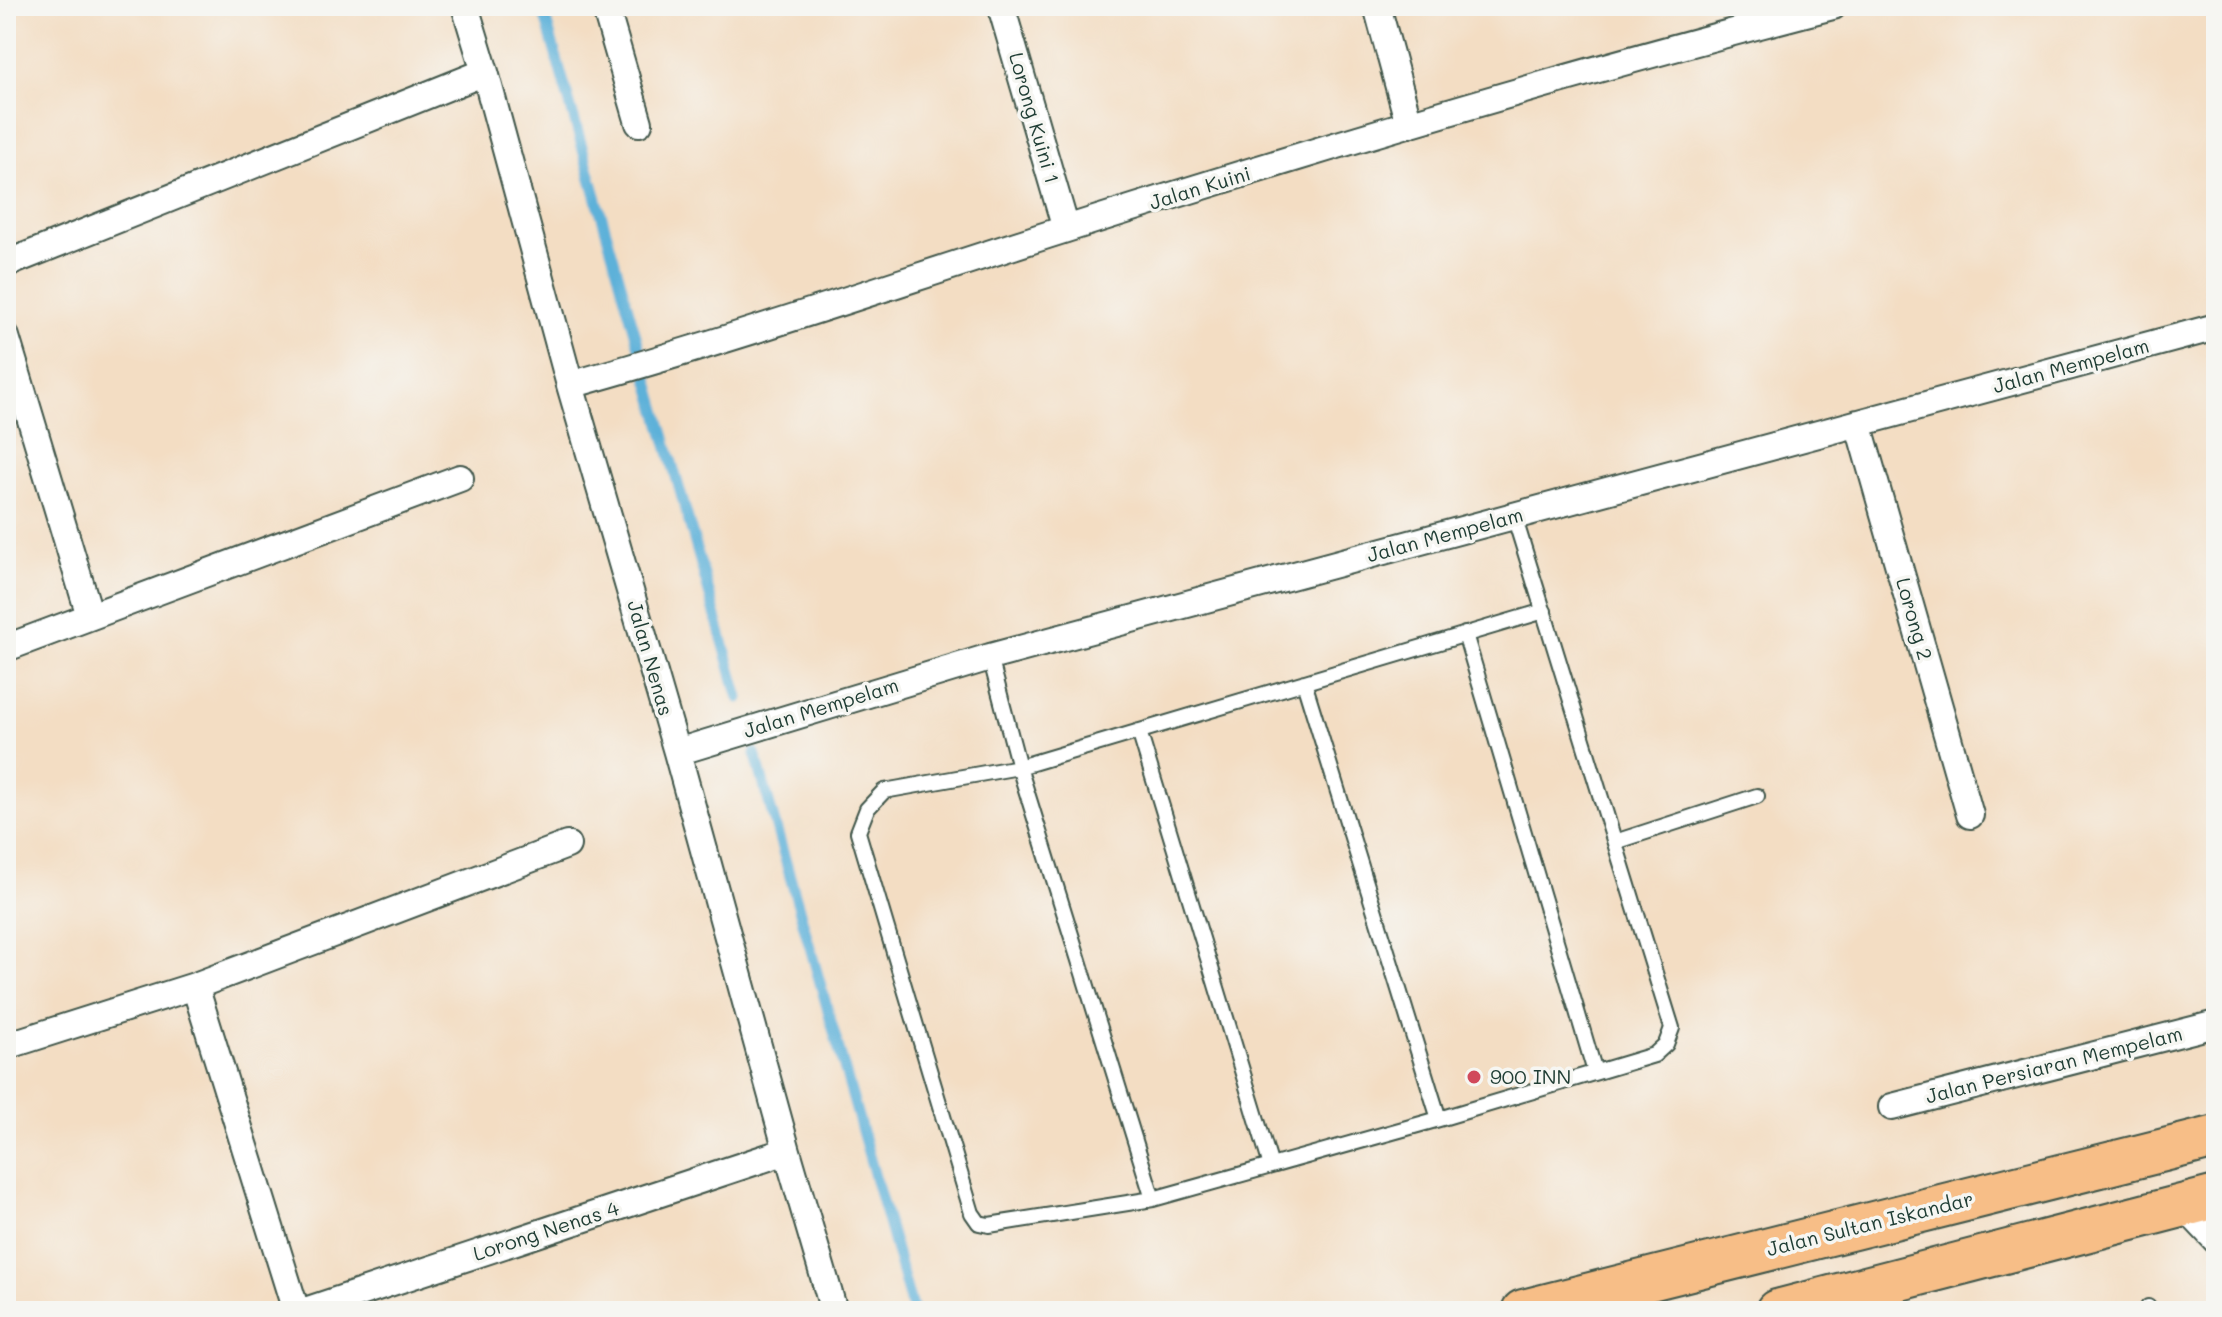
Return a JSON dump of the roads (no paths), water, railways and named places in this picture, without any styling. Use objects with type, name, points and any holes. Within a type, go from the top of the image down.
[{"type":"main road","name":"Jalan Sultan Iskandar","points":[[1523,1311],[2216,1137]]},
{"type":"main road","points":[[1777,1311],[2200,1201]]},
{"type":"street","name":"Jalan Nenas","points":[[465,6],[834,1311]]},
{"type":"street","points":[[605,6],[639,123]]},
{"type":"street","name":"Lorong Kuini 1","points":[[1001,6],[1066,229]]},
{"type":"street","points":[[1377,6],[1409,124]]},
{"type":"street","name":"Jalan Kuini","points":[[570,385],[665,359],[1066,229],[1409,124],[1739,18],[1833,6]]},
{"type":"street","points":[[6,264],[485,72]]},
{"type":"street","name":"Jalan Mempelam","points":[[677,752],[990,657],[2216,327]]},
{"type":"street","points":[[6,337],[90,616]]},
{"type":"street","name":"Lorong 2","points":[[1858,423],[1970,815]]},
{"type":"street","points":[[6,648],[460,478]]},
{"type":"street","points":[[6,1046],[195,986],[567,845]]},
{"type":"street","points":[[195,986],[296,1311]]},
{"type":"street","name":"Jalan Persiaran Mempelam","points":[[1892,1107],[2216,1024]]},
{"type":"street","name":"Lorong Nenas 4","points":[[305,1311],[787,1151]]},
{"type":"street","points":[[2200,1201],[2216,1240]]},
{"type":"lane","points":[[1514,516],[1544,611],[1672,1028],[1666,1044],[1654,1055],[1153,1199],[989,1225],[979,1223],[972,1213],[858,832],[867,809],[884,791],[1019,767],[1544,611]]},
{"type":"lane","points":[[1465,634],[1595,1072]]},
{"type":"lane","points":[[990,657],[1019,767],[1153,1199]]},
{"type":"lane","points":[[1304,682],[1439,1119]]},
{"type":"lane","points":[[1139,731],[1271,1166]]},
{"type":"lane","points":[[1615,842],[1757,796]]},
{"type":"waterway","points":[[542,6],[739,698]]},
{"type":"waterway","points":[[755,753],[913,1311]]},
{"type":"place","name":"900 INN","points":[[1474,1077]]}]
